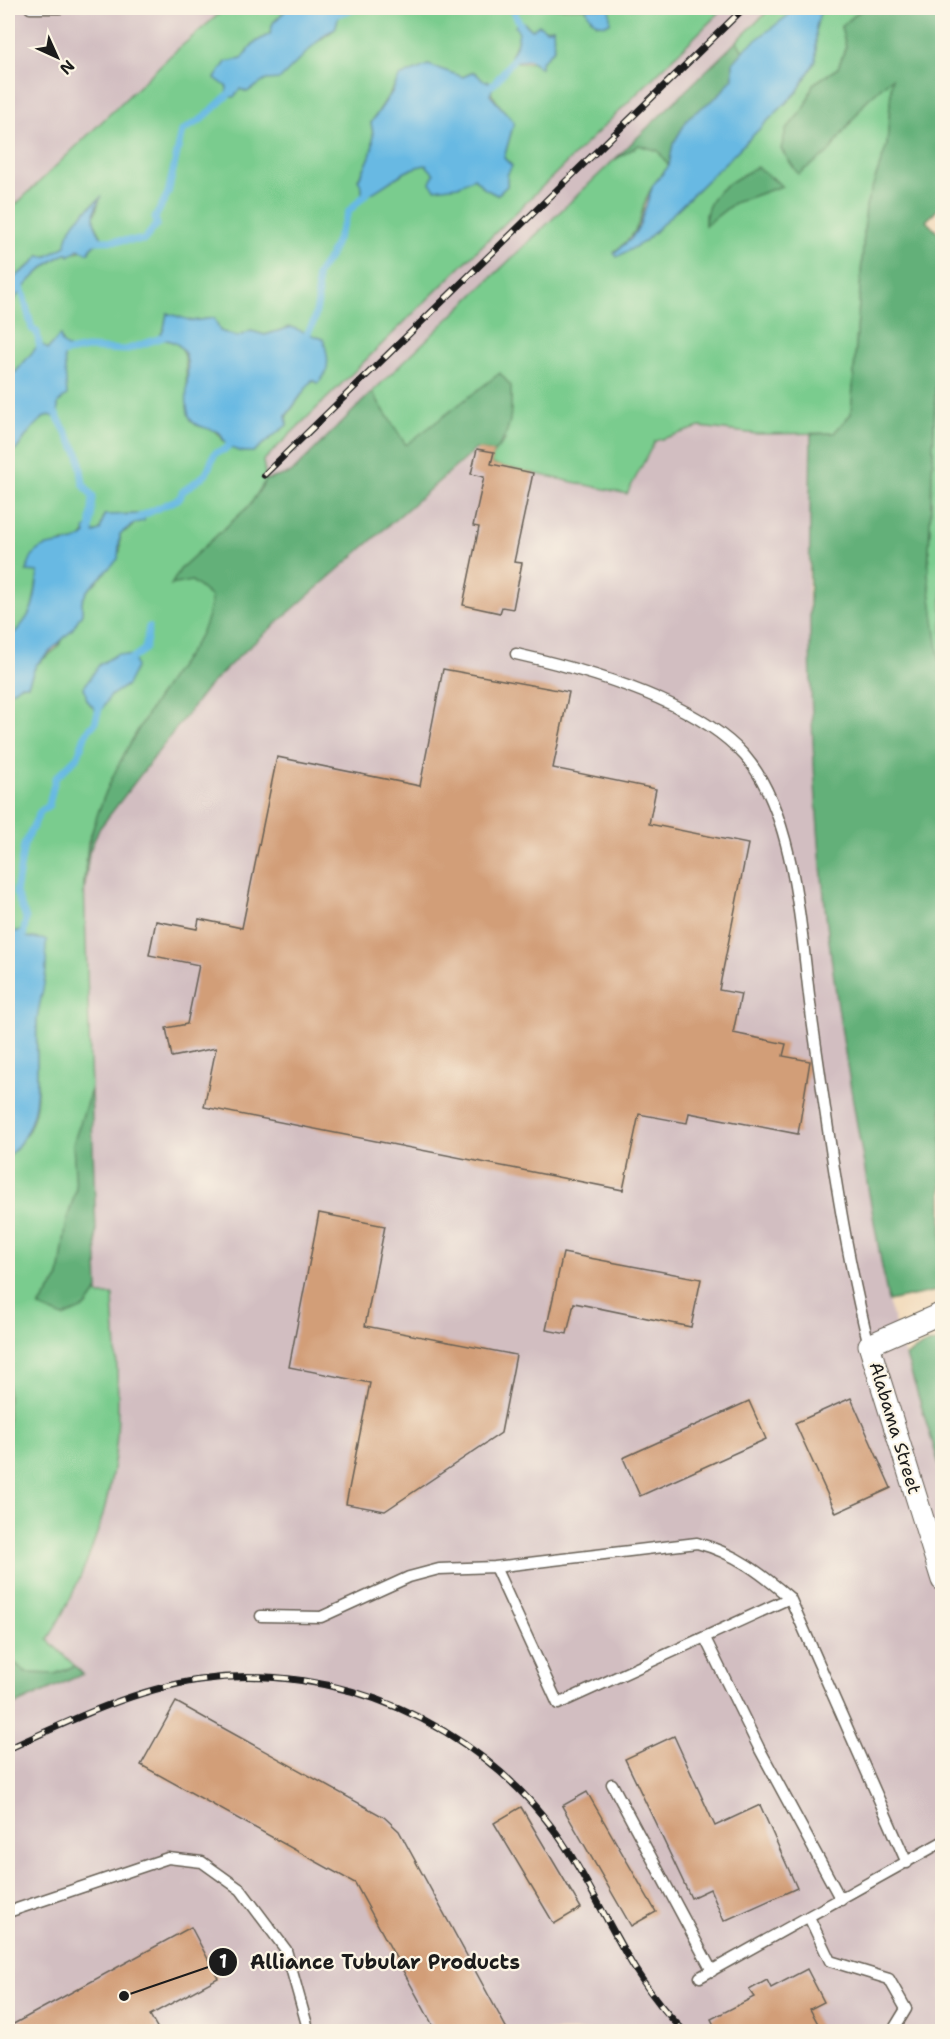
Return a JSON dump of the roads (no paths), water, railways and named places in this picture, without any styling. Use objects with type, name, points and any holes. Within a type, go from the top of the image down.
[{"type":"street","points":[[868,1345],[942,1313]]},
{"type":"street","name":"Alabama Street","points":[[868,1345],[942,1580]]},
{"type":"lane","points":[[30,8],[61,8]]},
{"type":"lane","points":[[516,654],[614,681],[692,716],[742,754],[770,793],[788,852],[833,1162],[868,1345]]},
{"type":"lane","points":[[261,1616],[321,1617],[410,1577],[440,1569],[495,1567],[697,1543],[721,1549],[754,1568],[790,1598],[907,1863]]},
{"type":"lane","points":[[495,1567],[558,1704],[790,1598]]},
{"type":"lane","points":[[705,1638],[759,1748],[841,1900]]},
{"type":"lane","points":[[612,1784],[712,1971]]},
{"type":"lane","points":[[700,1977],[942,1842]]},
{"type":"lane","points":[[8,1912],[168,1858],[202,1862],[241,1890],[286,1950],[309,2031]]},
{"type":"lane","points":[[809,1917],[831,1960],[889,1979],[906,2009],[892,2031]]},
{"type":"water","points":[[288,8],[341,8],[335,29],[325,34],[280,79],[266,80],[247,92],[240,89],[234,97],[226,96],[227,87],[215,78],[226,62],[242,59],[254,43],[270,34],[273,23]]},
{"type":"water","points":[[586,8],[610,8],[610,23],[598,24]]},
{"type":"water","points":[[798,8],[832,8],[820,12],[816,27],[816,60],[797,92],[644,242],[617,257],[614,253],[631,239],[639,227],[653,185],[669,166],[673,144],[689,117],[718,96],[733,78],[733,63],[748,46]]},
{"type":"water","points":[[518,22],[523,22],[532,30],[539,25],[546,30],[553,28],[554,49],[541,62],[541,68],[530,60],[509,62],[516,46],[519,32],[515,27]]},
{"type":"water","points":[[428,65],[463,77],[474,72],[483,80],[494,84],[490,95],[514,122],[504,158],[512,166],[507,175],[507,186],[497,195],[485,189],[474,178],[458,186],[435,189],[430,183],[434,174],[426,165],[401,174],[362,198],[362,187],[358,180],[373,146],[371,123],[392,92],[399,77]]},
{"type":"water","points":[[102,196],[94,213],[94,219],[97,230],[104,241],[93,245],[88,253],[78,249],[69,256],[68,253],[51,262],[27,284],[8,308],[8,295],[12,280],[39,256],[46,257],[66,246],[73,225]]},
{"type":"water","points":[[167,313],[192,321],[214,318],[220,331],[237,337],[251,331],[265,335],[291,327],[323,339],[327,368],[318,383],[312,380],[286,416],[287,425],[253,452],[242,452],[229,446],[217,431],[197,425],[191,420],[187,409],[186,358],[182,349],[173,342],[158,339],[164,329]]},
{"type":"water","points":[[60,335],[62,343],[70,349],[64,355],[67,395],[58,403],[58,418],[48,415],[43,418],[17,449],[8,452],[8,374],[11,369],[15,373],[40,343],[48,349]]},
{"type":"water","points":[[145,514],[144,521],[135,523],[120,534],[118,559],[87,591],[82,601],[82,613],[72,630],[36,665],[28,685],[20,685],[8,694],[8,639],[28,617],[34,601],[38,572],[27,571],[30,559],[36,551],[43,547],[78,539],[86,534],[85,529],[91,524],[94,533],[100,531],[104,515]]},
{"type":"water","points":[[117,654],[133,656],[136,667],[127,685],[110,696],[99,714],[87,700],[84,687],[99,665]]},
{"type":"water","points":[[23,931],[26,937],[47,940],[46,974],[37,1022],[37,1077],[34,1111],[21,1142],[8,1157],[8,932]]},
{"type":"waterway","points":[[334,15],[358,8]]},
{"type":"waterway","points":[[512,8],[523,30]]},
{"type":"waterway","points":[[487,88],[494,84],[515,57]]},
{"type":"waterway","points":[[95,241],[144,240],[157,224],[155,218],[168,193],[182,131],[202,119],[232,91]]},
{"type":"waterway","points":[[304,340],[314,321],[318,302],[317,275],[330,256],[349,211],[368,192]]},
{"type":"waterway","points":[[20,282],[32,329],[37,332],[40,350]]},
{"type":"waterway","points":[[62,353],[87,348],[125,350],[164,337]]},
{"type":"waterway","points":[[54,411],[79,455],[83,484],[93,497],[90,532]]},
{"type":"waterway","points":[[137,518],[180,498],[182,492],[206,474],[215,453],[226,449],[233,440]]},
{"type":"waterway","points":[[127,662],[145,649],[149,627]]},
{"type":"waterway","points":[[23,938],[26,918],[16,893],[24,845],[40,812],[49,805],[55,779],[78,756],[86,733],[95,723],[100,705]]},
{"type":"railway","points":[[264,475],[744,8]]},
{"type":"railway","points":[[8,1749],[125,1699],[199,1680],[250,1677],[301,1680],[351,1691],[399,1708],[445,1731],[487,1760],[524,1795],[557,1834],[647,1987],[664,2010],[685,2032]]},
{"type":"place","name":"Alliance Tubular Products","points":[[124,1996]]}]
